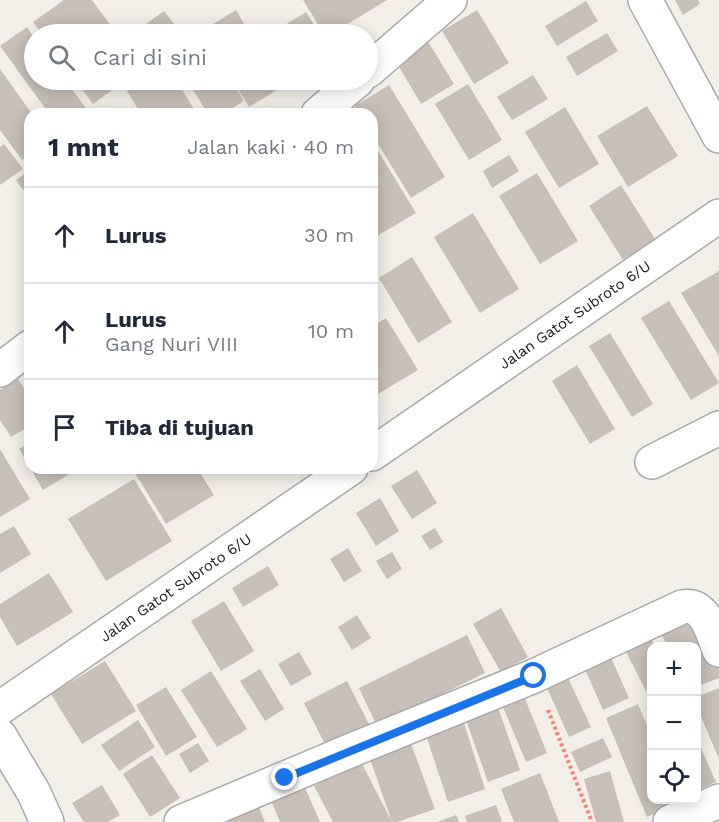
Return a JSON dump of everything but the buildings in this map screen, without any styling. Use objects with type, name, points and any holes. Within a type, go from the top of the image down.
[{"type":"street","points":[[378,62],[450,0]]},
{"type":"street","points":[[645,0],[719,136]]},
{"type":"street","points":[[325,108],[346,90]]},
{"type":"street","name":"Jalan Gatot Subroto 6/U","points":[[378,450],[719,216]]},
{"type":"street","points":[[0,370],[24,352]]},
{"type":"street","points":[[652,462],[719,428]]},
{"type":"street","name":"Jalan Gatot Subroto 6/U","points":[[0,708],[342,474]]},
{"type":"street","points":[[181,822],[534,676],[682,607],[695,608],[702,612],[719,650]]},
{"type":"street","points":[[0,736],[34,794],[47,822]]},
{"type":"street","points":[[670,822],[719,801]]},
{"type":"path","points":[[534,676],[592,822]]},
{"type":"route","points":[[285,778],[534,676]]}]
